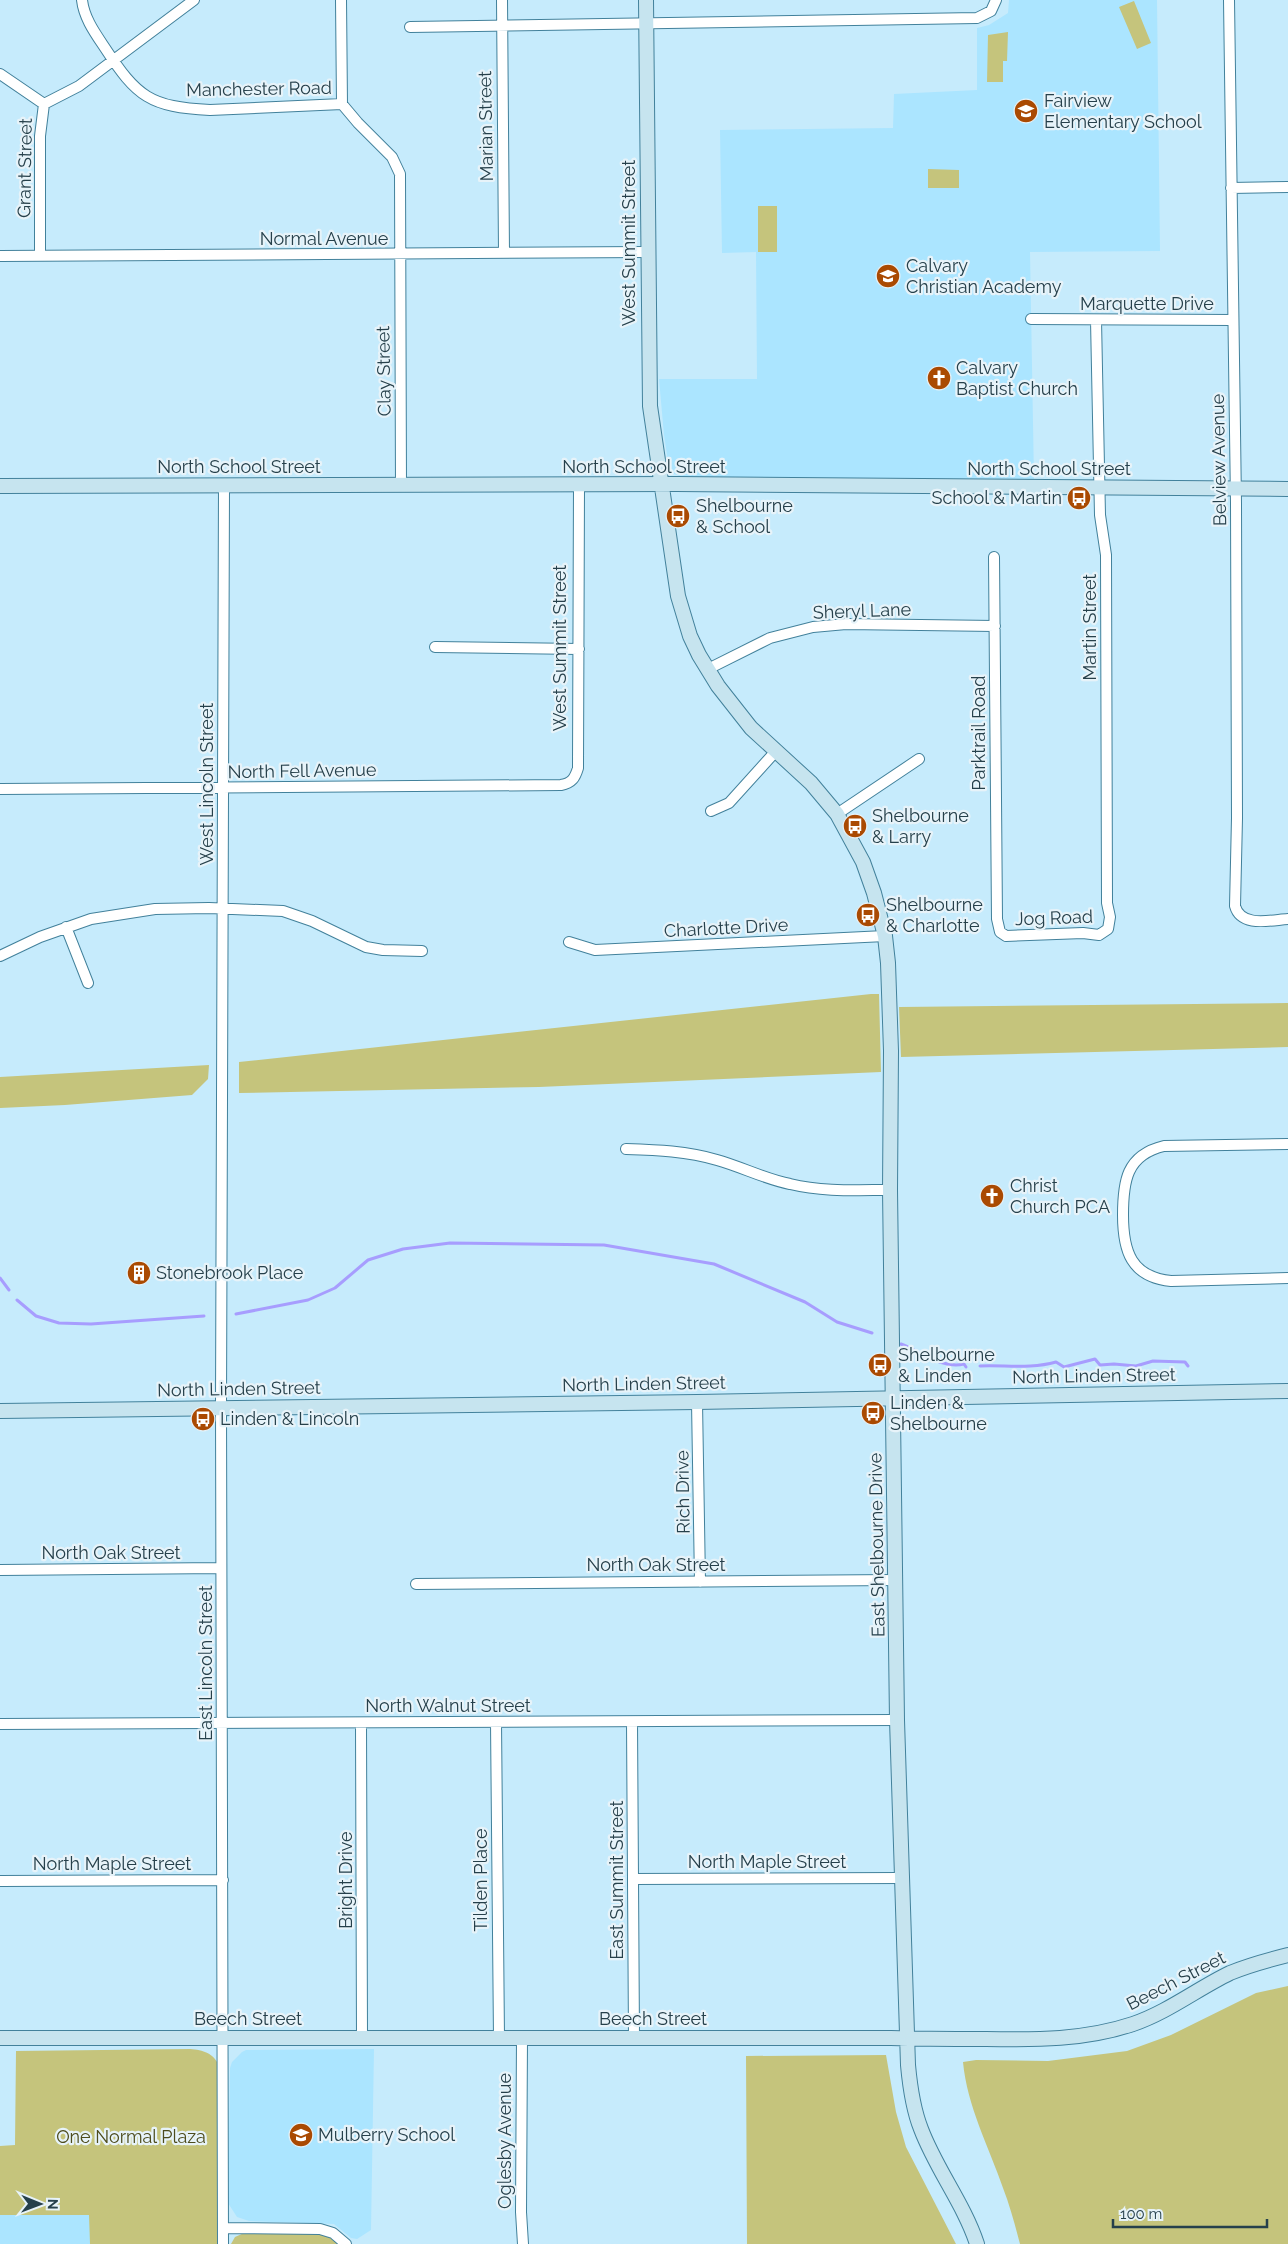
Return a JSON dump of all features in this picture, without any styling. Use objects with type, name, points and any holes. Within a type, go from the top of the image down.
[{"type":"street","name":"Manchester Road","points":[[82,0],[91,28],[125,79],[139,92],[154,100],[169,105],[210,110],[342,104]]},
{"type":"street","points":[[44,104],[79,86],[194,0]]},
{"type":"street","points":[[341,0],[342,104]]},
{"type":"street","name":"Marian Street","points":[[502,0],[504,253]]},
{"type":"street","name":"West Summit Street","points":[[646,0],[650,406],[678,596],[690,636],[718,686],[740,715],[776,751]]},
{"type":"street","points":[[410,27],[977,18],[991,11],[996,0]]},
{"type":"street","name":"Belview Avenue","points":[[1229,0],[1236,488],[1237,818],[1235,906],[1242,917],[1250,921],[1288,919]]},
{"type":"street","name":"Grant Street","points":[[0,74],[44,104],[40,136],[40,256]]},
{"type":"street","name":"Clay Street","points":[[342,104],[392,157],[400,174],[401,486]]},
{"type":"street","points":[[1232,188],[1288,187]]},
{"type":"street","name":"Normal Avenue","points":[[0,256],[648,252]]},
{"type":"street","name":"Marquette Drive","points":[[1031,319],[1233,320]]},
{"type":"street","name":"Martin Street","points":[[1096,320],[1100,515],[1106,555],[1107,903],[1110,917],[1108,929],[1103,932]]},
{"type":"street","name":"North School Street","points":[[0,486],[579,486],[662,484],[1288,489]]},
{"type":"street","name":"West Lincoln Street","points":[[222,1082],[224,485]]},
{"type":"street","name":"West Summit Street","points":[[573,780],[578,768],[579,486]]},
{"type":"street","name":"Parktrail Road","points":[[994,557],[997,919],[1000,932],[1006,936]]},
{"type":"street","name":"Sheryl Lane","points":[[708,669],[770,638],[813,627],[846,624],[995,626]]},
{"type":"street","points":[[434,647],[579,649]]},
{"type":"street","points":[[711,810],[729,803],[776,751]]},
{"type":"street","name":"East Shelbourne Drive","points":[[776,751],[811,783],[837,814],[863,862],[874,893],[885,936],[888,964],[891,1051],[890,1190],[897,1720],[906,2038],[911,2092],[920,2128],[977,2244]]},
{"type":"street","points":[[837,814],[919,759]]},
{"type":"street","name":"North Fell Avenue","points":[[0,789],[561,785],[573,780]]},
{"type":"street","points":[[0,956],[66,927],[91,919],[132,911],[155,909],[223,908],[283,911],[312,921],[366,947],[383,950],[422,950]]},
{"type":"street","points":[[66,927],[88,983]]},
{"type":"street","name":"Jog Road","points":[[1006,936],[1083,933],[1099,935],[1103,932]]},
{"type":"street","name":"Charlotte Drive","points":[[569,942],[595,950],[885,936]]},
{"type":"street","name":"East Lincoln Street","points":[[222,1082],[223,2244]]},
{"type":"street","points":[[1288,1144],[1164,1146],[1149,1151],[1137,1161],[1128,1172],[1123,1192],[1123,1239],[1128,1254],[1136,1266],[1156,1278],[1171,1281],[1288,1278]]},
{"type":"street","points":[[626,1149],[669,1151],[704,1156],[775,1180],[805,1187],[841,1190],[890,1190]]},
{"type":"street","name":"North Linden Street","points":[[0,1411],[893,1399],[1288,1391]]},
{"type":"street","name":"Rich Drive","points":[[698,1402],[700,1582]]},
{"type":"street","name":"North Oak Street","points":[[0,1570],[222,1568]]},
{"type":"street","name":"North Oak Street","points":[[416,1584],[896,1580]]},
{"type":"street","name":"North Walnut Street","points":[[0,1724],[897,1720]]},
{"type":"street","name":"Tilden Place","points":[[496,1722],[499,2038]]},
{"type":"street","name":"East Summit Street","points":[[632,1722],[634,2038]]},
{"type":"street","name":"Bright Drive","points":[[362,1723],[362,2038]]},
{"type":"street","name":"North Maple Street","points":[[633,1879],[902,1878]]},
{"type":"street","name":"North Maple Street","points":[[0,1881],[223,1880]]},
{"type":"street","name":"Beech Street","points":[[0,2038],[906,2038],[1032,2040],[1091,2035],[1134,2024],[1163,2012],[1231,1973],[1262,1961],[1288,1955]]},
{"type":"street","name":"Oglesby Avenue","points":[[522,2038],[521,2212],[523,2244]]},
{"type":"street","points":[[223,2228],[320,2229],[333,2233],[346,2244]]},
{"type":"shaded area","points":[[1009,0],[1157,0],[1160,251],[1030,252],[1034,479],[682,477],[672,473],[669,468],[664,435],[659,379],[757,379],[756,252],[722,253],[720,130],[893,128],[894,94],[977,90],[977,28],[989,25],[1008,13]]},
{"type":"shaded area","name":"Mulberry School","points":[[374,2049],[371,2230],[357,2239],[351,2238],[334,2224],[249,2221],[237,2217],[228,2203],[230,2068],[232,2062],[246,2050]]},
{"type":"shaded area","points":[[0,2215],[90,2215],[90,2244],[0,2244]]},
{"type":"green space","points":[[1134,1],[1151,43],[1137,49],[1119,7]]},
{"type":"green space","points":[[1008,32],[1007,61],[1003,61],[1003,82],[987,82],[988,35]]},
{"type":"green space","points":[[928,169],[959,170],[959,188],[928,188]]},
{"type":"green space","points":[[758,206],[777,206],[777,252],[758,252]]},
{"type":"green space","points":[[879,994],[881,1072],[539,1087],[239,1093],[239,1062]]},
{"type":"green space","points":[[1288,1003],[1288,1047],[901,1057],[899,1007]]},
{"type":"green space","points":[[209,1065],[208,1079],[192,1095],[0,1108],[0,1077]]},
{"type":"green space","points":[[1288,1986],[1288,2244],[1020,2244],[1006,2195],[979,2126],[965,2078],[963,2062],[976,2060],[1048,2061],[1127,2051],[1171,2035],[1256,1993]]},
{"type":"green space","name":"One Normal Plaza","points":[[190,2049],[208,2053],[219,2066],[218,2244],[90,2244],[89,2215],[0,2215],[0,2146],[15,2145],[16,2051]]},
{"type":"green space","points":[[886,2055],[896,2112],[906,2147],[956,2244],[747,2244],[746,2056]]},
{"type":"green space","points":[[244,2233],[325,2234],[342,2244],[231,2244],[235,2237]]},
{"type":"waterway","points":[[236,1314],[308,1300],[335,1288],[368,1260],[403,1249],[450,1243],[604,1245],[714,1264],[805,1302],[837,1322],[872,1333]]},
{"type":"waterway","points":[[0,1278],[9,1290]]},
{"type":"waterway","points":[[17,1300],[36,1316],[59,1323],[91,1324],[204,1316]]},
{"type":"waterway","points":[[901,1344],[940,1362],[956,1365],[964,1364],[966,1367]]},
{"type":"waterway","points":[[980,1366],[1028,1366],[1056,1362],[1064,1367],[1095,1359],[1100,1365],[1136,1366],[1153,1361],[1185,1362],[1188,1366]]},
{"type":"place","name":"Fairview Elementary School","points":[[1026,111]]},
{"type":"place","name":"Calvary Christian Academy","points":[[888,276]]},
{"type":"place","name":"Calvary Baptist Church","points":[[939,378]]},
{"type":"place","name":"School & Martin","points":[[1079,498]]},
{"type":"place","name":"Shelbourne & School","points":[[678,516]]},
{"type":"place","name":"Shelbourne & Larry","points":[[855,826]]},
{"type":"place","name":"Shelbourne & Charlotte","points":[[868,915]]},
{"type":"place","name":"Christ Church PCA","points":[[992,1196]]},
{"type":"place","name":"Stonebrook Place","points":[[139,1273]]},
{"type":"place","name":"Shelbourne & Linden","points":[[880,1365]]},
{"type":"place","name":"Linden & Shelbourne","points":[[873,1413]]},
{"type":"place","name":"Linden & Lincoln","points":[[203,1419]]},
{"type":"place","name":"Mulberry School","points":[[301,2135]]}]
